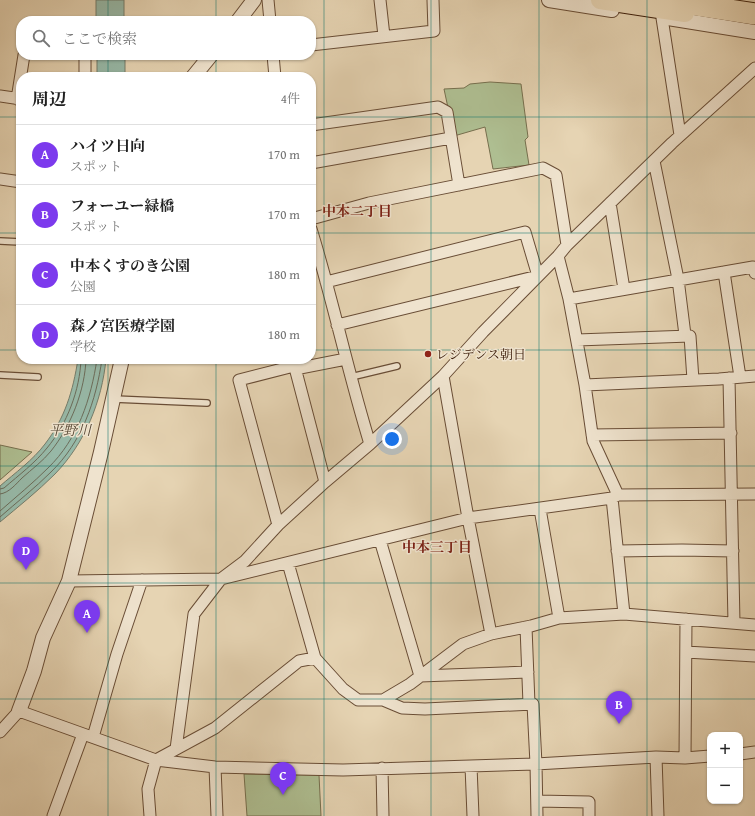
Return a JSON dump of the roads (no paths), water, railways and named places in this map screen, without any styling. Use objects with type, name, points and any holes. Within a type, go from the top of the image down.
[{"type":"highway","points":[[664,9],[755,14]]},
{"type":"main road","points":[[600,0],[755,24]]},
{"type":"street","points":[[242,16],[254,0]]},
{"type":"street","points":[[268,0],[270,16]]},
{"type":"street","points":[[380,0],[384,36]]},
{"type":"street","points":[[316,43],[434,31],[433,0]]},
{"type":"street","points":[[549,0],[664,9],[755,32]]},
{"type":"street","points":[[664,9],[680,135]]},
{"type":"street","points":[[22,72],[23,60]]},
{"type":"street","points":[[85,60],[85,72]]},
{"type":"street","points":[[197,72],[207,60]]},
{"type":"street","points":[[273,60],[275,72]]},
{"type":"street","points":[[176,749],[194,614],[221,579],[245,561],[278,525],[325,482],[370,444],[443,376],[567,245],[680,135],[755,68]]},
{"type":"street","points":[[0,96],[16,99]]},
{"type":"street","points":[[316,124],[438,107],[447,112],[459,185]]},
{"type":"street","points":[[316,162],[451,138]]},
{"type":"street","points":[[654,160],[678,279],[685,335]]},
{"type":"street","points":[[316,218],[369,203],[543,168],[556,175],[567,245]]},
{"type":"street","points":[[0,179],[16,181]]},
{"type":"street","points":[[610,203],[624,289]]},
{"type":"street","points":[[326,282],[525,232],[538,276]]},
{"type":"street","points":[[558,256],[569,299],[577,340],[593,441],[615,497],[617,551],[624,614]]},
{"type":"street","points":[[316,257],[326,282],[370,444]]},
{"type":"street","points":[[569,299],[753,267],[755,273]]},
{"type":"street","points":[[724,272],[735,378],[730,433],[734,623]]},
{"type":"street","points":[[337,325],[538,276]]},
{"type":"street","points":[[577,340],[690,336],[693,380]]},
{"type":"street","points":[[316,363],[346,360]]},
{"type":"street","points":[[0,732],[19,711],[34,671],[43,638],[69,581],[121,364]]},
{"type":"street","points":[[278,525],[239,380],[294,365],[304,364]]},
{"type":"street","points":[[294,365],[325,482]]},
{"type":"street","points":[[443,376],[468,518],[491,634]]},
{"type":"street","points":[[585,385],[755,376]]},
{"type":"street","points":[[592,435],[730,433]]},
{"type":"street","points":[[69,581],[221,579],[468,518],[540,509],[615,497],[755,494]]},
{"type":"street","points":[[540,509],[559,618]]},
{"type":"street","points":[[380,540],[420,676]]},
{"type":"street","points":[[617,551],[733,551]]},
{"type":"street","points":[[288,563],[315,658],[343,689],[358,700],[383,700],[402,708],[425,709],[529,704]]},
{"type":"street","points":[[53,816],[88,736],[142,580]]},
{"type":"street","points":[[383,700],[410,684],[463,644],[491,634],[526,627],[559,618],[624,614],[755,625]]},
{"type":"street","points":[[685,758],[686,619]]},
{"type":"street","points":[[526,627],[529,704],[532,704],[536,764],[537,816]]},
{"type":"street","points":[[686,652],[755,656]]},
{"type":"street","points":[[150,816],[148,789],[156,760],[215,728],[298,661],[315,658]]},
{"type":"street","points":[[420,676],[528,672]]},
{"type":"street","points":[[19,711],[156,760],[215,767],[343,770],[536,764],[656,757],[685,758],[707,756]]},
{"type":"street","points":[[743,754],[755,752]]},
{"type":"street","points":[[656,757],[658,816]]},
{"type":"street","points":[[471,766],[474,816]]},
{"type":"street","points":[[215,767],[217,816]]},
{"type":"street","points":[[382,768],[383,816]]},
{"type":"street","points":[[537,801],[589,802],[589,816]]},
{"type":"lane","points":[[0,241],[16,242]]},
{"type":"lane","points":[[351,377],[397,366]]},
{"type":"lane","points":[[0,375],[38,377]]},
{"type":"lane","points":[[113,399],[207,403]]},
{"type":"water","points":[[96,0],[124,0],[124,16],[96,16]]},
{"type":"water","points":[[97,60],[125,60],[125,72],[97,72]]},
{"type":"water","name":"平野川","points":[[77,364],[105,364],[101,390],[96,406],[75,449],[55,474],[0,522],[0,486],[24,466],[45,444],[63,414],[74,382]]},
{"type":"place","name":"レジデンス朝日","points":[[428,354]]},
{"type":"place","name":"森ノ宮医療学園","points":[[26,570]]},
{"type":"place","name":"ハイツ日向","points":[[87,633]]},
{"type":"place","name":"フォーユー緑橋","points":[[619,724]]},
{"type":"place","name":"中本くすのき公園","points":[[283,795]]},
{"type":"district","name":"中本二丁目","points":[[357,211]]},
{"type":"district","name":"中本三丁目","points":[[437,547]]}]
